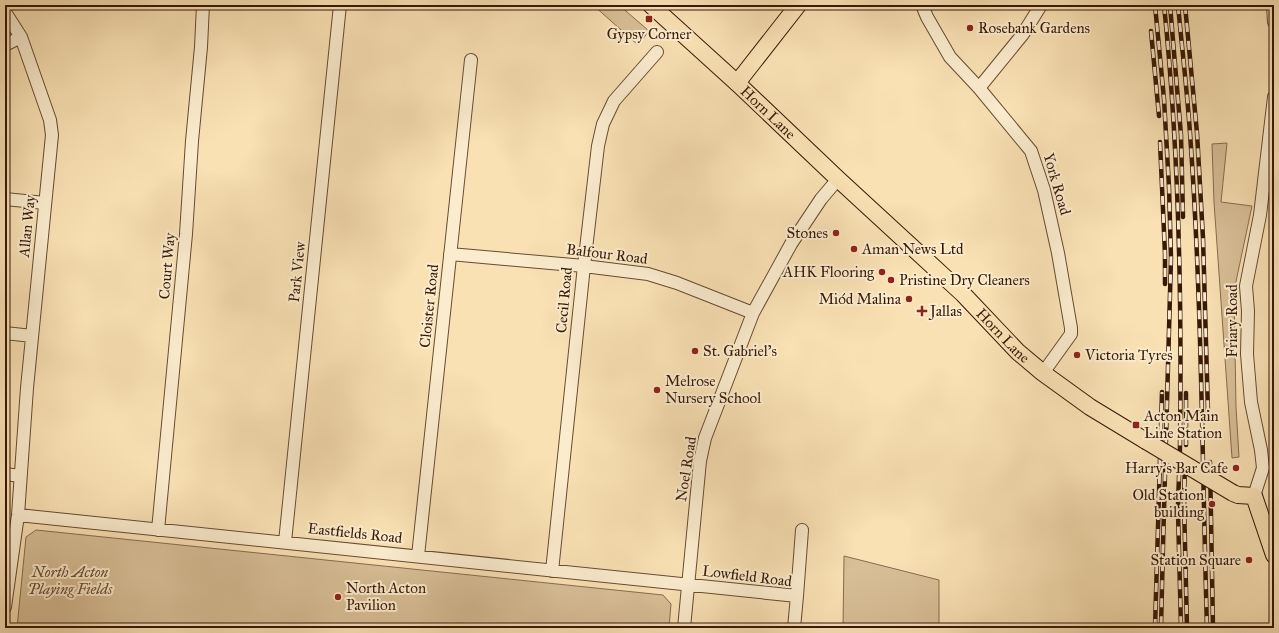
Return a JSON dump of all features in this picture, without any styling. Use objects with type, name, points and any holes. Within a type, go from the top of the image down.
[{"type":"main road","name":"Horn Lane","points":[[651,5],[737,83],[838,179],[963,294],[1018,352],[1043,373],[1090,407],[1233,493],[1238,495],[1254,496]]},
{"type":"main road","points":[[737,83],[798,5]]},
{"type":"main road","points":[[1254,496],[1274,556]]},
{"type":"street","name":"Court Way","points":[[158,530],[186,234],[203,5]]},
{"type":"street","name":"Park View","points":[[285,542],[340,5]]},
{"type":"street","name":"York Road","points":[[922,5],[927,17],[950,57],[979,88],[1032,151],[1047,204],[1058,253],[1071,328],[1071,334],[1043,373]]},
{"type":"street","points":[[979,88],[1023,34],[1041,5]]},
{"type":"street","points":[[1273,5],[1274,22]]},
{"type":"street","name":"Allan Way","points":[[5,607],[18,515],[32,336],[52,127],[21,37],[8,16]]},
{"type":"street","points":[[5,45],[21,37]]},
{"type":"street","name":"Cecil Road","points":[[552,571],[598,146],[603,124],[614,101],[657,52]]},
{"type":"street","name":"Cloister Road","points":[[418,556],[471,60]]},
{"type":"street","name":"Friary Road","points":[[1254,496],[1263,468],[1261,450],[1251,402],[1247,354],[1248,311],[1246,286],[1260,215],[1271,144],[1274,97]]},
{"type":"street","name":"Noel Road","points":[[684,628],[700,461],[705,438],[754,313],[791,244],[821,199],[838,179]]},
{"type":"street","points":[[5,199],[45,203]]},
{"type":"street","name":"Balfour Road","points":[[450,254],[584,266],[648,274],[677,283],[754,313]]},
{"type":"street","points":[[5,333],[32,336]]},
{"type":"street","points":[[5,474],[20,476]]},
{"type":"street","name":"Eastfields Road","points":[[18,515],[689,585]]},
{"type":"street","points":[[797,596],[802,530]]},
{"type":"street","name":"Lowfield Road","points":[[689,585],[797,596],[794,628]]},
{"type":"green space","points":[[593,5],[619,5],[649,31],[638,45]]},
{"type":"green space","points":[[1227,143],[1221,202],[1252,206],[1234,291],[1236,407],[1239,457],[1232,458],[1214,202],[1212,144]]},
{"type":"green space","name":"North Acton Playing Fields","points":[[36,530],[663,595],[671,604],[669,628],[17,628],[26,537]]},
{"type":"green space","points":[[844,556],[939,580],[939,628],[843,628]]},
{"type":"railway","points":[[1155,5],[1164,99],[1171,258],[1161,628]]},
{"type":"railway","points":[[1164,5],[1173,114],[1180,278],[1181,388],[1178,512],[1181,628]]},
{"type":"railway","points":[[1170,5],[1181,135],[1183,217]]},
{"type":"railway","points":[[1178,5],[1189,117],[1197,257],[1207,628]]},
{"type":"railway","points":[[1185,5],[1197,133],[1203,238],[1208,412]]},
{"type":"railway","points":[[1151,31],[1159,116]]},
{"type":"railway","points":[[1160,142],[1165,284]]},
{"type":"railway","points":[[1155,628],[1162,392]]},
{"type":"railway","points":[[1186,393],[1186,445]]},
{"type":"railway","points":[[1185,461],[1184,502],[1187,628]]},
{"type":"railway","points":[[1210,462],[1213,628]]},
{"type":"place","name":"Gypsy Corner","points":[[649,19]]},
{"type":"place","name":"Rosebank Gardens","points":[[970,28]]},
{"type":"place","name":"Stones","points":[[836,233]]},
{"type":"place","name":"Aman News Ltd","points":[[854,249]]},
{"type":"place","name":"AHK Flooring","points":[[882,272]]},
{"type":"place","name":"Pristine Dry Cleaners","points":[[891,280]]},
{"type":"place","name":"Miód Malina","points":[[909,299]]},
{"type":"place","name":"Jallas","points":[[922,311]]},
{"type":"place","name":"St. Gabriel's","points":[[695,351]]},
{"type":"place","name":"Victoria Tyres","points":[[1077,355]]},
{"type":"place","name":"Melrose Nursery School","points":[[657,390]]},
{"type":"place","name":"Acton Main Line Station","points":[[1136,425]]},
{"type":"place","name":"Harry's Bar Cafe","points":[[1236,468]]},
{"type":"place","name":"Old Station building","points":[[1212,504]]},
{"type":"place","name":"Station Square","points":[[1249,560]]},
{"type":"place","name":"North Acton Pavilion","points":[[338,597]]}]
